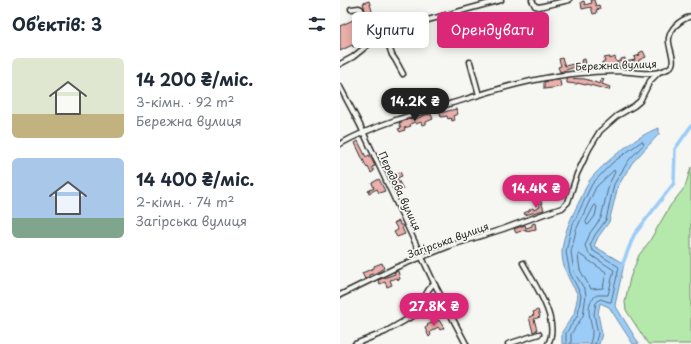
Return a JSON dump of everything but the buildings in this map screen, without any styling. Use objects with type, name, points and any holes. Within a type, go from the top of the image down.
[{"type":"street","points":[[429,20],[501,0]]},
{"type":"street","points":[[532,0],[535,6],[539,7],[569,0]]},
{"type":"street","points":[[351,9],[359,8],[361,12]]},
{"type":"street","name":"Бережна вулиця","points":[[340,144],[405,117],[521,83],[570,74],[606,71],[658,73],[668,70],[671,67],[673,60],[668,42],[670,33],[679,21],[691,15]]},
{"type":"street","points":[[340,64],[353,57],[364,48]]},
{"type":"street","points":[[390,48],[392,55],[404,74]]},
{"type":"street","points":[[470,62],[479,95]]},
{"type":"street","points":[[641,73],[650,81]]},
{"type":"street","name":"Загірська вулиця","points":[[340,295],[397,267],[452,245],[562,208],[568,202],[577,174],[589,149],[600,131],[617,116],[637,103],[645,93],[650,81],[658,73]]},
{"type":"street","name":"Передова вулиця","points":[[340,87],[364,133],[434,282],[466,344]]},
{"type":"street","points":[[340,99],[345,96]]},
{"type":"street","points":[[523,263],[551,318],[552,332],[548,344]]},
{"type":"street","points":[[356,344],[385,332],[425,310],[426,294],[434,282]]},
{"type":"street","points":[[508,344],[539,334]]},
{"type":"green space","points":[[691,167],[691,344],[648,344],[626,310],[625,302],[630,278],[639,255],[649,242],[670,206],[685,187]]},
{"type":"water","points":[[659,128],[659,134],[632,163],[618,186],[609,222],[598,237],[594,246],[624,264],[615,305],[639,344],[633,344],[609,307],[600,303],[598,314],[602,334],[599,344],[562,344],[562,332],[574,314],[578,295],[567,275],[562,258],[564,238],[572,217],[589,181],[595,174],[621,150],[641,136]]},
{"type":"waterway","points":[[621,268],[634,235],[674,183],[675,149],[691,126]]}]
